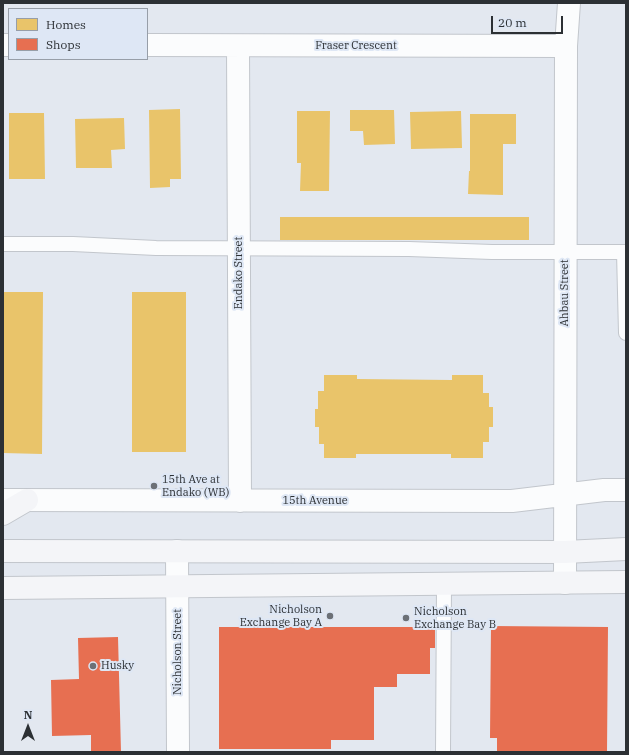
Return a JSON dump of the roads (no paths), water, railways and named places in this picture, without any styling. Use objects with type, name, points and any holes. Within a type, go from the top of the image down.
[{"type":"main road","points":[[3,514],[27,500]]},
{"type":"main road","points":[[3,551],[565,552],[626,549]]},
{"type":"main road","points":[[3,588],[626,582]]},
{"type":"street","name":"Ahbau Street","points":[[565,582],[566,46],[569,3]]},
{"type":"street","name":"Fraser Crescent","points":[[148,45],[566,46]]},
{"type":"street","name":"Endako Street","points":[[238,46],[240,501]]},
{"type":"street","name":"15th Avenue","points":[[3,500],[512,501],[604,490],[626,490]]},
{"type":"street","name":"Nicholson Street","points":[[177,551],[178,752]]},
{"type":"lane","points":[[3,244],[73,244],[156,248],[409,249],[565,253],[625,252],[626,332]]},
{"type":"lane","points":[[442,752],[444,584]]},
{"type":"place","name":"15th Ave at Endako (WB)","points":[[154,486]]},
{"type":"place","name":"Nicholson Exchange Bay A","points":[[330,616]]},
{"type":"place","name":"Nicholson Exchange Bay B","points":[[406,618]]},
{"type":"place","name":"Husky","points":[[93,666]]}]
